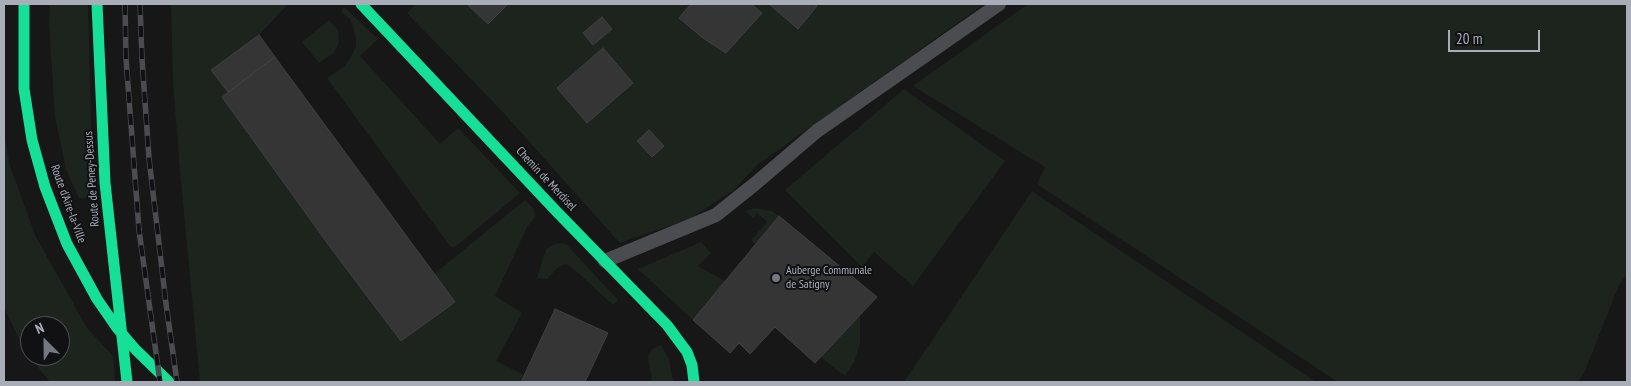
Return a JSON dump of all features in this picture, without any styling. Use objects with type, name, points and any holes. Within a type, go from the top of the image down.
[{"type":"street","name":"Route d'Aire-la-Ville","points":[[24,4],[24,89],[32,140],[45,187],[67,244],[97,299],[117,328],[136,350],[169,382]]},
{"type":"street","name":"Route de Peney-Dessus","points":[[96,4],[105,183],[126,379]]},
{"type":"street","name":"Chemin de Merdisel","points":[[360,4],[667,325],[687,352],[692,365],[694,382]]},
{"type":"lane","points":[[605,261],[716,215],[817,130],[999,4]]},
{"type":"shaded area","points":[[50,4],[88,4],[93,199],[79,198],[66,169],[55,117],[49,25]]},
{"type":"shaded area","points":[[171,4],[288,4],[259,35],[211,70],[228,92],[222,97],[333,251],[401,341],[454,302],[434,274],[525,200],[534,209],[535,217],[527,227],[495,296],[522,313],[496,361],[524,375],[520,382],[200,382],[173,82]]},
{"type":"shaded area","points":[[416,4],[984,4],[757,165],[734,190],[691,218],[620,243],[500,109],[407,13]]},
{"type":"shaded area","points":[[1028,4],[1627,4],[1627,274],[1619,285],[1584,373],[1578,382],[1338,382],[1037,184],[1045,167],[913,86]]},
{"type":"shaded area","points":[[344,7],[378,39],[360,56],[440,144],[458,128],[520,193],[454,248],[450,246],[327,78],[345,66],[356,46],[356,37],[350,19],[341,12]]},
{"type":"shaded area","points":[[329,20],[338,30],[339,42],[334,53],[319,63],[302,42]]},
{"type":"shaded area","points":[[904,89],[1005,161],[913,286],[874,252],[862,267],[785,190]]},
{"type":"shaded area","points":[[4,134],[10,166],[35,235],[87,328],[113,356],[115,382],[50,382],[37,366],[70,366],[70,316],[20,316],[20,340],[4,307]]},
{"type":"shaded area","points":[[1032,191],[1316,382],[904,382]]},
{"type":"shaded area","points":[[754,208],[772,211],[779,216],[755,244],[751,240],[767,222],[757,213],[753,218],[745,211]]},
{"type":"shaded area","points":[[701,242],[711,253],[698,266],[725,281],[693,320],[638,269]]},
{"type":"shaded area","points":[[562,243],[567,245],[618,300],[613,305],[566,264],[558,267],[547,279],[537,278],[546,249],[555,244]]},
{"type":"shaded area","points":[[860,314],[860,343],[855,360],[845,376],[820,357]]},
{"type":"shaded area","points":[[661,345],[669,359],[673,382],[652,382],[648,357],[652,349]]},
{"type":"building","points":[[467,4],[508,4],[488,24]]},
{"type":"building","points":[[691,4],[751,4],[762,13],[726,53],[703,38],[679,18]]},
{"type":"building","points":[[769,4],[814,4],[817,6],[798,29]]},
{"type":"building","points":[[602,17],[612,29],[593,45],[583,33]]},
{"type":"building","points":[[259,35],[275,57],[228,92],[211,70]]},
{"type":"building","points":[[603,48],[633,83],[587,123],[557,88]]},
{"type":"building","points":[[275,57],[455,302],[401,341],[333,251],[222,97]]},
{"type":"building","points":[[649,130],[664,146],[652,157],[637,141]]},
{"type":"building","points":[[779,216],[877,297],[815,363],[775,327],[750,354],[739,343],[730,353],[693,320]]},
{"type":"building","points":[[555,309],[608,333],[585,382],[521,382]]},
{"type":"railway","points":[[125,4],[126,59],[139,230],[160,382]]},
{"type":"railway","points":[[140,4],[149,158],[177,382]]},
{"type":"traffic: fast","points":[[24,4],[24,89],[32,140],[45,187],[67,244],[97,299],[117,328],[136,350],[169,382]]},
{"type":"traffic: fast","points":[[97,4],[105,183],[127,382]]},
{"type":"traffic: fast","points":[[361,4],[557,212],[667,325],[687,352],[692,365],[694,382]]},
{"type":"place","name":"Auberge Communale de Satigny","points":[[776,278]]}]
